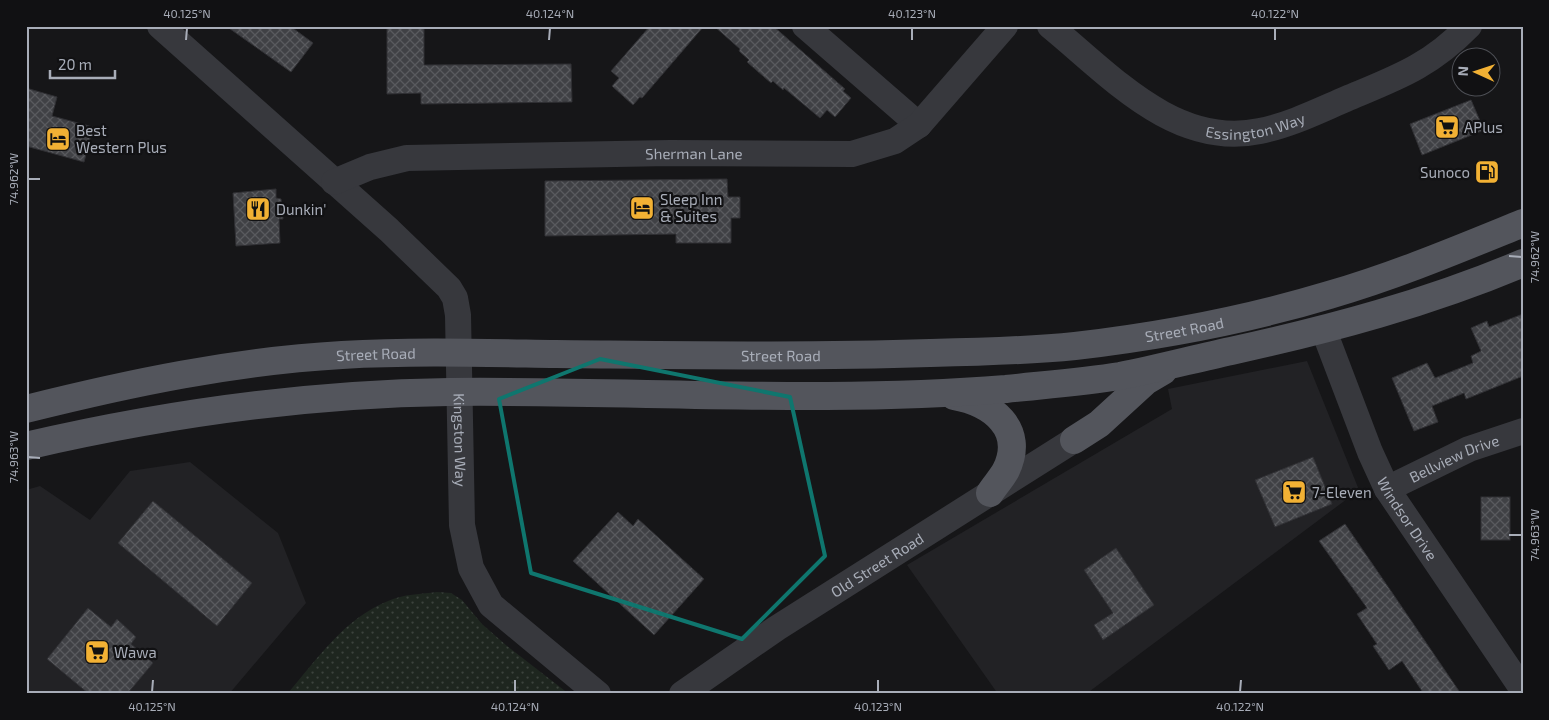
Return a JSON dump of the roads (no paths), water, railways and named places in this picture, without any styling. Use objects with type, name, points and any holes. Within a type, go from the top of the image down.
[{"type":"main road","name":"Street Road","points":[[26,409],[186,373],[262,362],[338,355],[459,353],[845,356],[1070,347],[1180,331],[1237,319],[1330,295],[1445,255],[1523,224]]},
{"type":"main road","name":"Street Road","points":[[26,446],[98,430],[276,403],[365,396],[460,392],[782,396],[1004,389],[1118,376],[1324,331],[1438,296],[1523,263]]},
{"type":"main road","points":[[1074,440],[1099,424],[1146,381],[1183,362]]},
{"type":"main road","points":[[931,392],[964,398],[988,407],[1004,421],[1011,435],[1011,453],[1006,470],[990,492]]},
{"type":"street","name":"Kingston Way","points":[[160,26],[449,288],[455,298],[458,314],[462,525],[470,568],[491,605],[598,694]]},
{"type":"street","points":[[805,26],[919,125]]},
{"type":"street","name":"Sherman Lane","points":[[334,182],[370,167],[407,158],[499,154],[852,154],[895,141],[919,125],[1005,26]]},
{"type":"street","name":"Essington Way","points":[[1050,26],[1147,106],[1172,120],[1203,129],[1236,134],[1260,132],[1294,121],[1407,73],[1426,63],[1468,26]]},
{"type":"street","name":"Windsor Drive","points":[[1324,331],[1370,452],[1387,488],[1523,690]]},
{"type":"street","name":"Bellview Drive","points":[[1387,488],[1469,449],[1523,431]]},
{"type":"street","name":"Old Street Road","points":[[682,694],[777,628],[1074,440]]},
{"type":"place","name":"APlus","points":[[1447,127]]},
{"type":"place","name":"Best Western Plus","points":[[58,139]]},
{"type":"place","name":"Sunoco","points":[[1487,172]]},
{"type":"place","name":"Sleep Inn & Suites","points":[[642,208]]},
{"type":"place","name":"Dunkin'","points":[[258,209]]},
{"type":"place","name":"7-Eleven","points":[[1294,492]]},
{"type":"place","name":"Wawa","points":[[97,652]]}]
